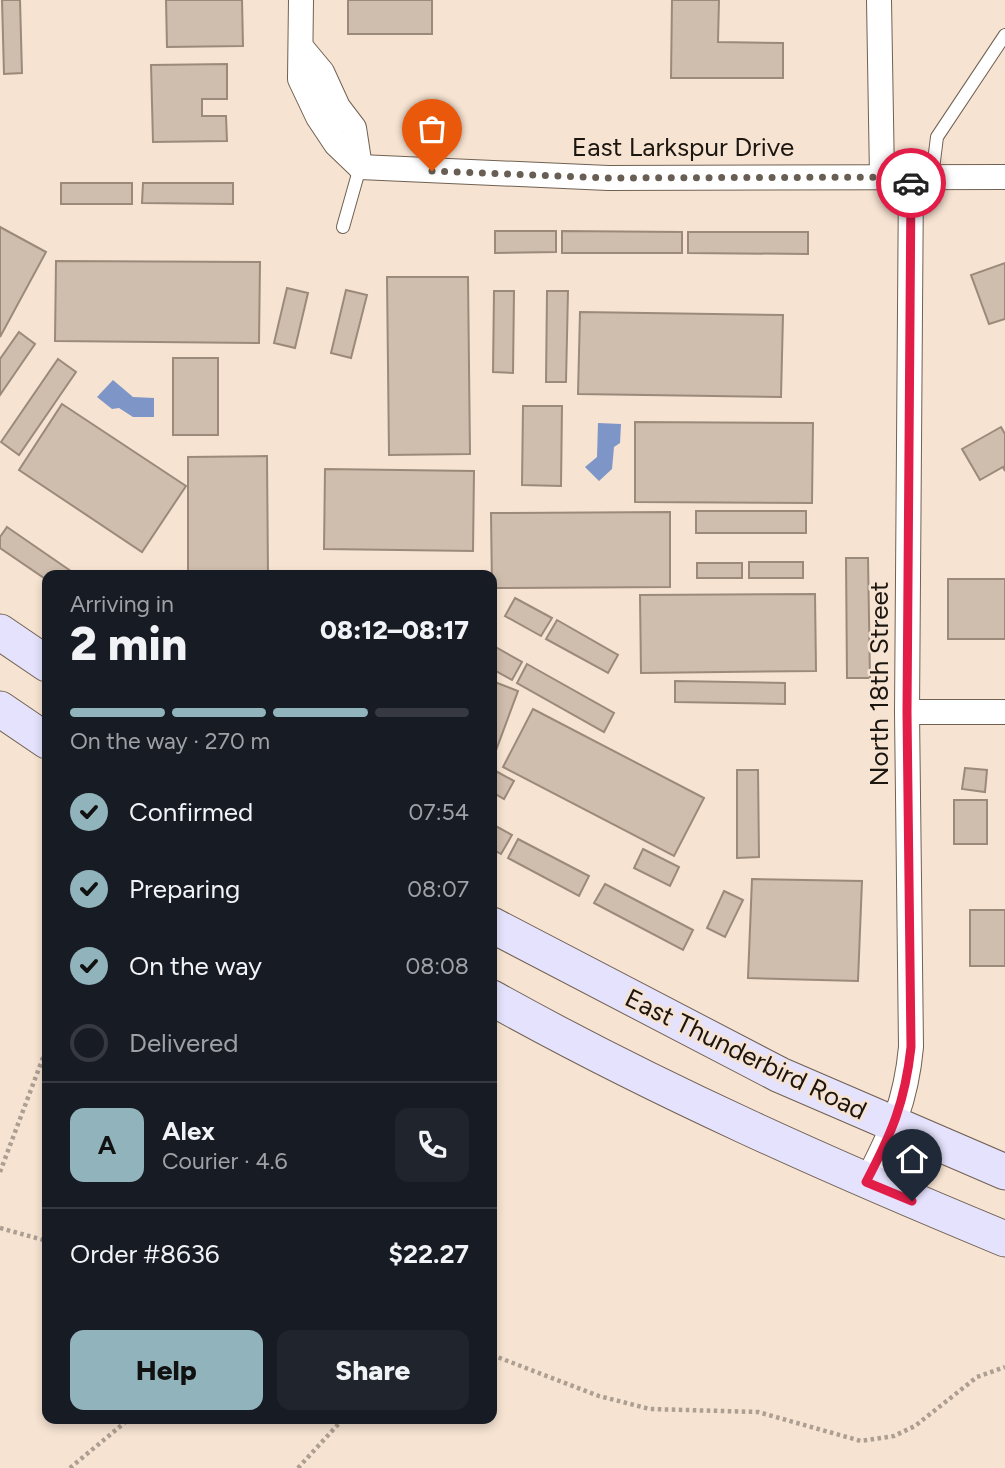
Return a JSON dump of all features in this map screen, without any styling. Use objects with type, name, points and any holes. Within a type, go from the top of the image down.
[{"type":"main road","points":[[0,632],[42,661]]},
{"type":"main road","points":[[0,709],[42,738]]},
{"type":"main road","name":"East Thunderbird Road","points":[[497,928],[780,1075],[1005,1172]]},
{"type":"main road","points":[[497,1002],[751,1129],[866,1182],[1005,1239]]},
{"type":"street","points":[[301,0],[302,48],[322,72],[338,107],[354,128],[360,167]]},
{"type":"street","points":[[879,0],[882,177]]},
{"type":"street","name":"East Larkspur Drive","points":[[360,167],[608,178],[1005,177]]},
{"type":"street","name":"North 18th Street","points":[[866,1182],[896,1126],[908,1076],[911,1047],[907,712],[922,177]]},
{"type":"street","points":[[907,712],[1005,712]]},
{"type":"lane","points":[[922,177],[937,137],[1005,35]]},
{"type":"lane","points":[[343,227],[360,167]]},
{"type":"path","points":[[0,1172],[42,1060]]},
{"type":"path","points":[[0,1228],[42,1240]]},
{"type":"path","points":[[497,1357],[599,1395],[650,1409],[758,1412],[861,1441],[894,1436],[915,1426],[977,1377],[1005,1367]]},
{"type":"path","points":[[70,1468],[122,1424]]},
{"type":"path","points":[[298,1468],[338,1424]]},
{"type":"water","points":[[113,380],[133,397],[154,398],[154,417],[133,417],[119,408],[112,409],[97,397]]},
{"type":"water","points":[[598,423],[621,424],[620,443],[614,447],[612,469],[599,481],[585,467],[597,457]]},
{"type":"building","points":[[2,0],[20,0],[22,73],[4,74]]},
{"type":"building","points":[[166,0],[242,0],[243,46],[167,47]]},
{"type":"building","points":[[348,0],[432,0],[432,34],[348,34]]},
{"type":"building","points":[[672,0],[719,0],[718,42],[783,43],[783,78],[671,78]]},
{"type":"building","points":[[227,64],[227,99],[202,99],[202,116],[226,116],[227,141],[153,142],[151,65]]},
{"type":"building","points":[[61,183],[132,183],[132,204],[61,204]]},
{"type":"building","points":[[143,183],[233,183],[233,204],[142,203]]},
{"type":"building","points":[[0,227],[46,252],[0,337]]},
{"type":"building","points":[[495,231],[556,231],[556,252],[495,253]]},
{"type":"building","points":[[562,231],[682,232],[682,253],[562,253]]},
{"type":"building","points":[[688,232],[808,232],[808,254],[688,253]]},
{"type":"building","points":[[56,261],[260,262],[259,343],[55,341]]},
{"type":"building","points":[[1005,263],[1005,319],[989,324],[971,275]]},
{"type":"building","points":[[387,277],[468,277],[470,454],[389,455]]},
{"type":"building","points":[[287,288],[308,293],[295,348],[274,343]]},
{"type":"building","points":[[346,290],[367,295],[351,358],[331,353]]},
{"type":"building","points":[[494,291],[514,291],[513,373],[493,372]]},
{"type":"building","points":[[547,291],[568,291],[566,382],[546,382]]},
{"type":"building","points":[[580,312],[783,315],[781,397],[578,394]]},
{"type":"building","points":[[19,332],[35,344],[0,395],[0,359]]},
{"type":"building","points":[[173,358],[218,358],[218,435],[173,435]]},
{"type":"building","points":[[58,359],[76,372],[19,455],[1,442]]},
{"type":"building","points":[[62,404],[186,486],[142,552],[19,470]]},
{"type":"building","points":[[523,406],[562,406],[561,486],[522,485]]},
{"type":"building","points":[[635,422],[813,423],[812,503],[635,502]]},
{"type":"building","points":[[1001,427],[1005,434],[1005,471],[1003,467],[980,480],[962,449]]},
{"type":"building","points":[[267,456],[268,570],[188,570],[188,457]]},
{"type":"building","points":[[325,469],[474,471],[473,551],[324,549]]},
{"type":"building","points":[[696,511],[806,511],[806,533],[696,533]]},
{"type":"building","points":[[670,512],[670,587],[497,588],[497,570],[492,570],[491,513]]},
{"type":"building","points":[[7,527],[69,570],[42,570],[42,577],[0,548],[0,537]]},
{"type":"building","points":[[846,558],[868,558],[870,678],[847,678]]},
{"type":"building","points":[[749,562],[803,562],[803,578],[749,578]]},
{"type":"building","points":[[697,563],[742,563],[742,578],[697,578]]},
{"type":"building","points":[[948,579],[1005,579],[1005,639],[948,639]]},
{"type":"building","points":[[815,594],[816,671],[641,673],[640,595]]},
{"type":"building","points":[[515,598],[552,618],[541,636],[505,616]]},
{"type":"building","points":[[557,620],[618,655],[608,673],[546,639]]},
{"type":"building","points":[[497,648],[522,662],[512,680],[497,672]]},
{"type":"building","points":[[527,664],[614,713],[604,732],[517,683]]},
{"type":"building","points":[[675,681],[785,683],[785,704],[675,702]]},
{"type":"building","points":[[497,683],[518,691],[497,748]]},
{"type":"building","points":[[533,709],[704,798],[674,856],[503,767]]},
{"type":"building","points":[[965,768],[987,770],[985,792],[962,789]]},
{"type":"building","points":[[737,770],[758,770],[759,857],[737,858]]},
{"type":"building","points":[[497,772],[514,781],[504,799],[497,795]]},
{"type":"building","points":[[954,800],[987,800],[987,844],[954,844]]},
{"type":"building","points":[[497,827],[512,835],[501,854],[497,852]]},
{"type":"building","points":[[518,839],[589,876],[579,896],[508,858]]},
{"type":"building","points":[[643,849],[679,867],[670,886],[634,868]]},
{"type":"building","points":[[752,879],[862,881],[858,981],[748,978]]},
{"type":"building","points":[[605,884],[693,930],[683,950],[594,903]]},
{"type":"building","points":[[724,891],[743,900],[725,937],[707,928]]},
{"type":"building","points":[[970,910],[1005,910],[1005,966],[970,966]]},
{"type":"way so far","points":[[432,171],[608,178],[911,177],[911,183]]},
{"type":"route","points":[[911,183],[907,712],[911,1047],[908,1076],[896,1126],[866,1182],[912,1201]]}]
